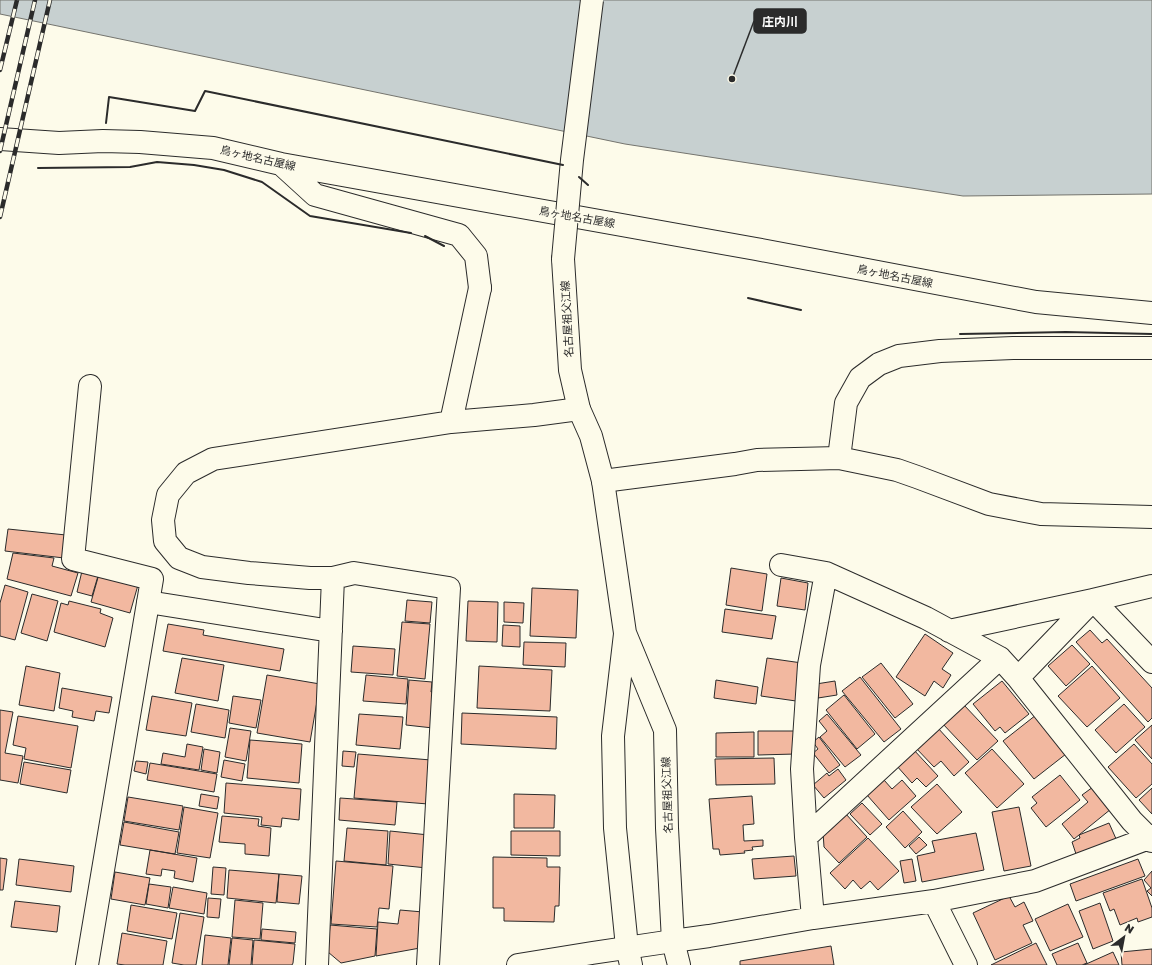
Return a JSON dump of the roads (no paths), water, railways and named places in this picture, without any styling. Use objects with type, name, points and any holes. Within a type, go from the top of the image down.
[{"type":"street","name":"名古屋祖父江線","points":[[592,0],[572,160],[564,259],[570,370],[579,409],[591,436],[603,481],[625,633],[665,730],[667,828],[673,941],[679,965]]},
{"type":"street","name":"鳥ヶ地名古屋線","points":[[0,139],[59,143],[103,141],[140,142],[213,148],[281,164],[756,249],[1036,302],[1152,313]]},
{"type":"street","points":[[281,164],[315,195],[459,235],[476,256],[480,288],[451,422]]},
{"type":"street","points":[[839,458],[846,403],[860,378],[879,364],[899,356],[940,351],[1013,348],[1152,348]]},
{"type":"street","points":[[88,965],[152,579],[73,559],[90,386]]},
{"type":"street","points":[[428,965],[449,588],[354,574],[333,578],[294,577],[202,567],[179,558],[165,540],[163,520],[168,495],[186,474],[213,459],[451,422],[534,415],[579,409]]},
{"type":"street","points":[[603,481],[757,460],[839,458],[897,470],[917,476],[989,504],[1041,514],[1152,517]]},
{"type":"street","points":[[518,965],[629,956],[673,941],[813,918],[934,901],[1035,881],[1151,838],[1132,821],[1018,678],[1000,658],[926,618],[826,573],[781,565]]},
{"type":"street","points":[[813,918],[802,769],[809,665],[826,573]]},
{"type":"street","points":[[317,965],[333,578]]},
{"type":"street","points":[[949,631],[1152,586]]},
{"type":"street","points":[[1093,600],[1152,662]]},
{"type":"street","points":[[1018,678],[1093,600]]},
{"type":"street","points":[[148,602],[331,631]]},
{"type":"street","name":"名古屋祖父江線","points":[[625,633],[613,736],[615,828],[629,956]]},
{"type":"street","points":[[806,837],[1000,658]]},
{"type":"street","points":[[934,901],[966,965]]},
{"type":"railway","points":[[0,70],[17,0]]},
{"type":"railway","points":[[0,151],[35,0]]},
{"type":"railway","points":[[0,217],[50,0]]},
{"type":"place","name":"庄内川","points":[[732,79]]}]
